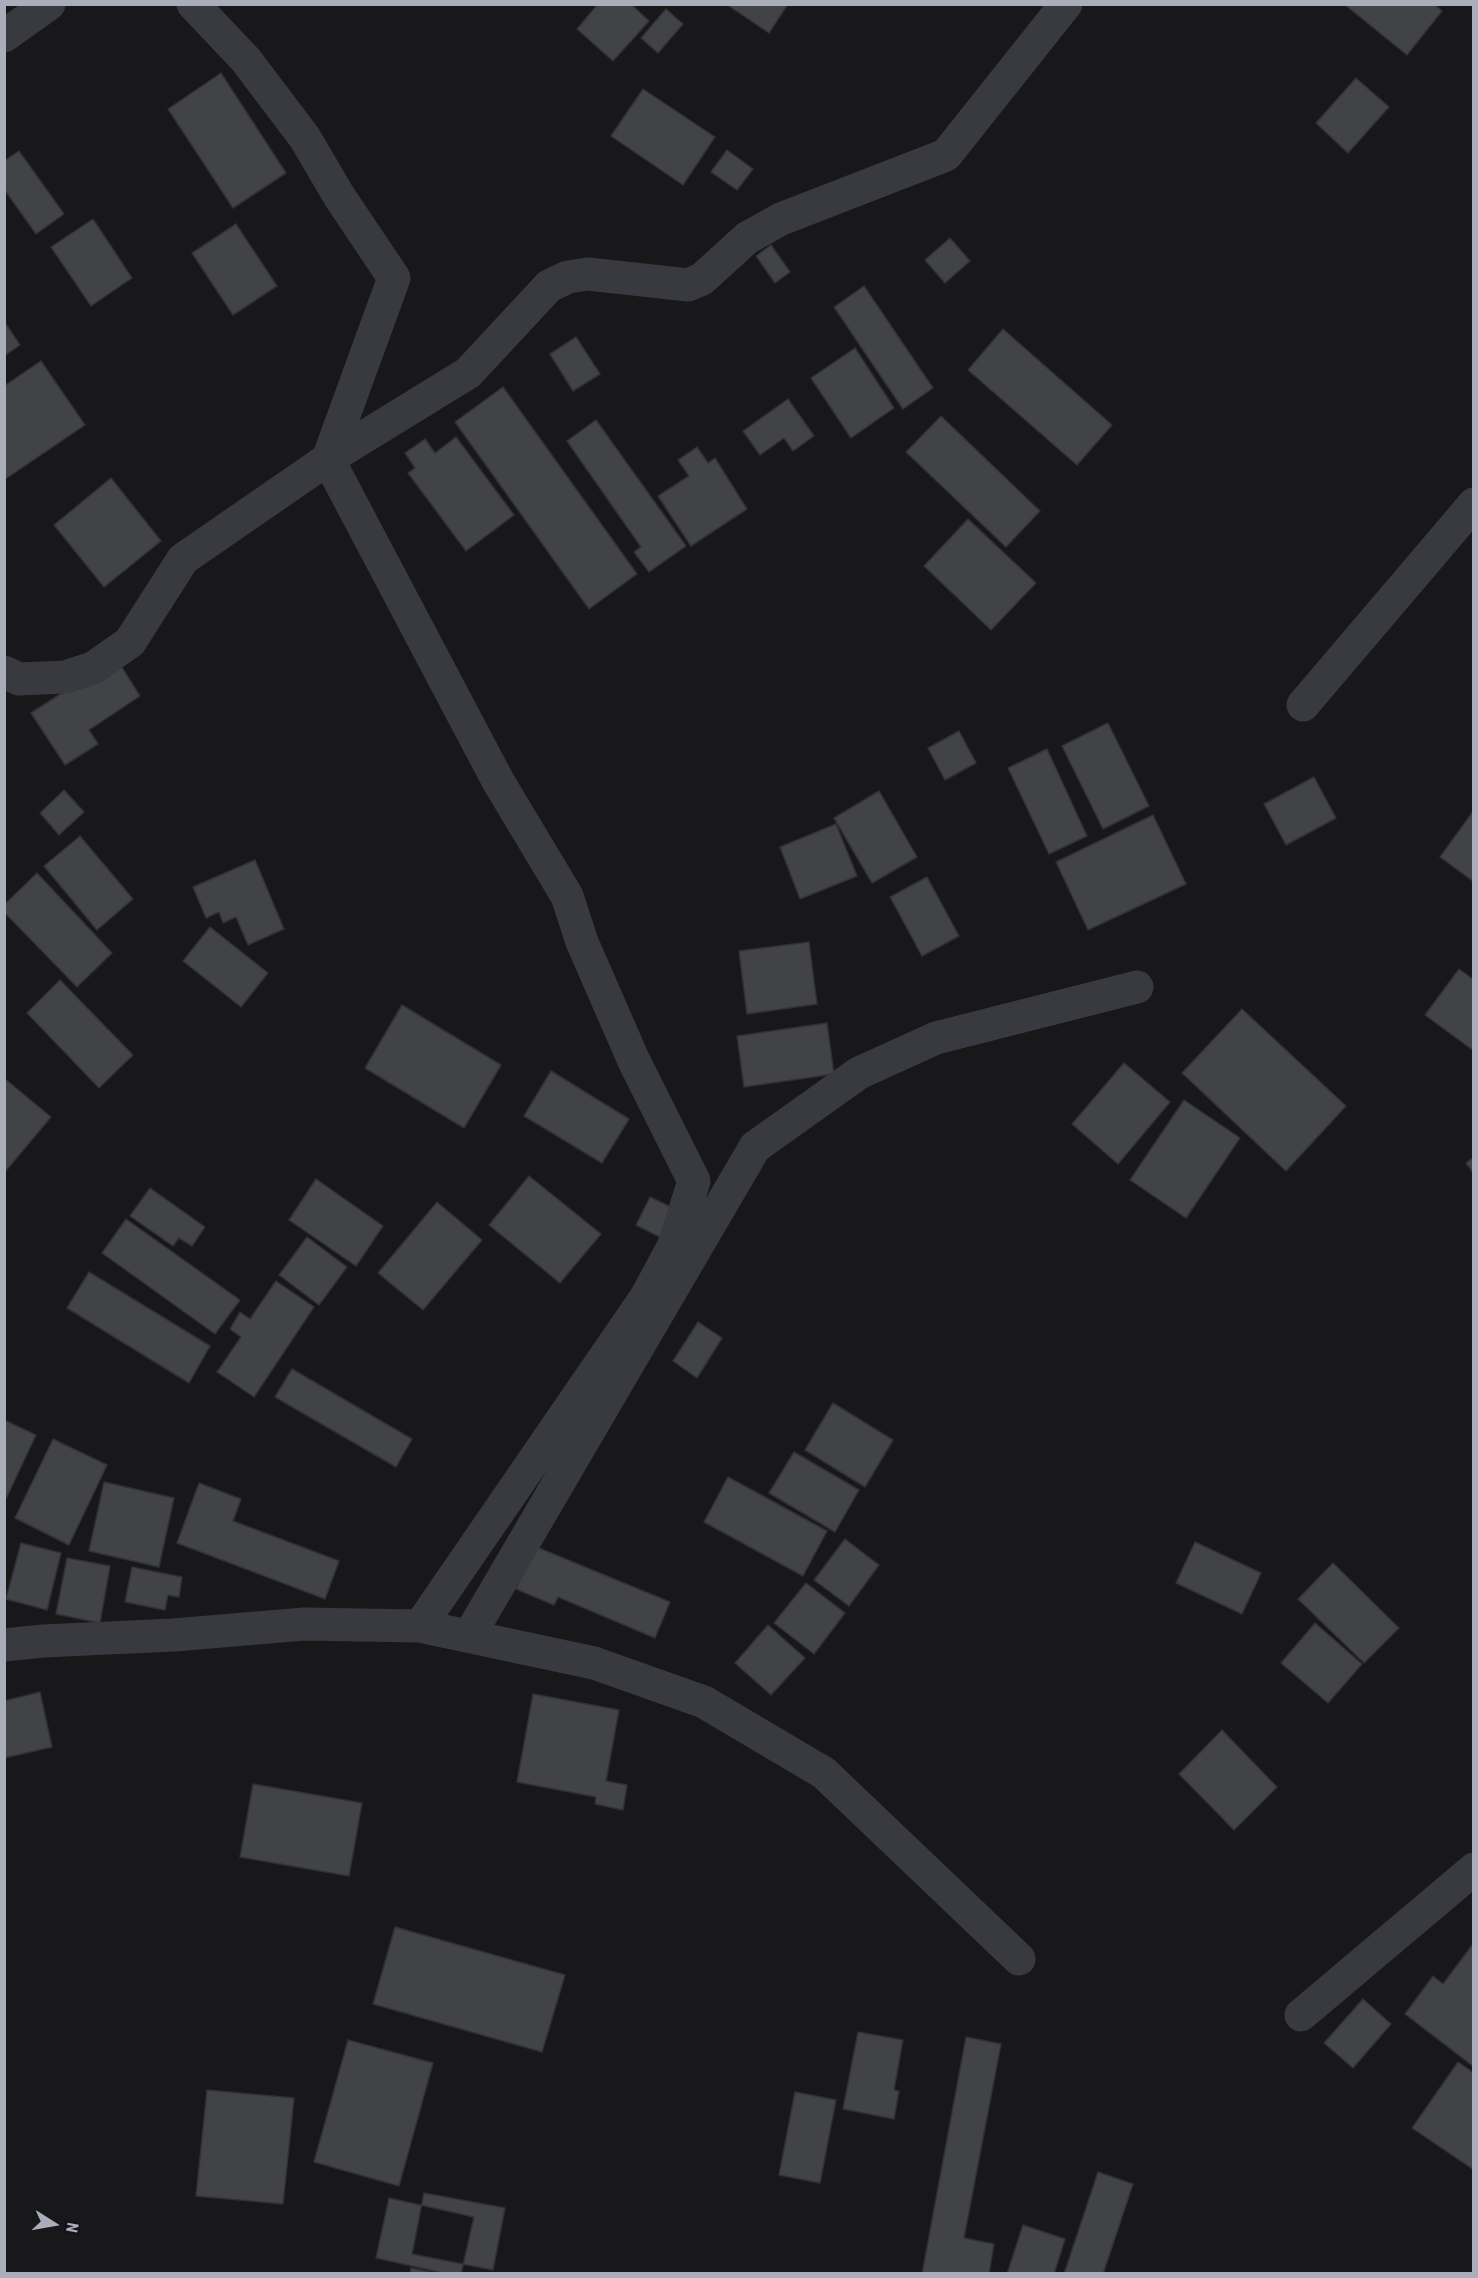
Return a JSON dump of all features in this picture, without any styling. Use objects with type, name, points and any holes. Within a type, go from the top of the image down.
[{"type":"street","points":[[4,36],[49,4]]},
{"type":"street","points":[[192,4],[246,60],[305,138],[339,196],[393,278],[328,459],[498,781],[567,896],[582,942],[634,1061],[694,1181],[674,1245],[646,1297],[420,1626]]},
{"type":"street","points":[[4,672],[18,679],[65,677],[93,668],[130,642],[183,559],[328,459],[468,373],[549,286],[568,277],[588,274],[688,285],[702,279],[747,238],[781,219],[946,155],[1066,4]]},
{"type":"street","points":[[1303,705],[1473,504]]},
{"type":"street","points":[[469,1636],[755,1147],[859,1073],[936,1038],[1137,987]]},
{"type":"street","points":[[4,1645],[174,1635],[304,1624],[420,1626],[594,1663],[704,1702],[824,1773],[1019,1959]]},
{"type":"street","points":[[1301,2015],[1473,1869]]},
{"type":"building","points":[[598,4],[631,4],[649,21],[613,61],[577,29]]},
{"type":"building","points":[[726,4],[788,4],[769,33]]},
{"type":"building","points":[[1344,4],[1434,4],[1442,11],[1407,55]]},
{"type":"building","points":[[666,9],[683,24],[658,53],[641,38]]},
{"type":"building","points":[[221,73],[286,173],[233,208],[168,109]]},
{"type":"building","points":[[1356,78],[1389,107],[1348,153],[1316,123]]},
{"type":"building","points":[[643,89],[715,137],[683,185],[611,136]]},
{"type":"building","points":[[727,150],[753,169],[737,190],[711,172]]},
{"type":"building","points":[[19,151],[64,214],[36,234],[4,189],[4,161]]},
{"type":"building","points":[[93,219],[132,278],[91,306],[51,247]]},
{"type":"building","points":[[236,224],[277,286],[233,315],[192,253]]},
{"type":"building","points":[[950,238],[970,261],[945,283],[925,260]]},
{"type":"building","points":[[771,245],[790,272],[775,283],[756,256]]},
{"type":"building","points":[[864,286],[933,388],[903,409],[834,307]]},
{"type":"building","points":[[4,321],[20,345],[4,356]]},
{"type":"building","points":[[1003,329],[1112,425],[1077,465],[968,370]]},
{"type":"building","points":[[576,337],[600,374],[573,391],[550,354]]},
{"type":"building","points":[[855,348],[894,408],[851,438],[811,378]]},
{"type":"building","points":[[41,361],[85,425],[4,480],[4,386]]},
{"type":"building","points":[[503,387],[637,574],[589,609],[455,422]]},
{"type":"building","points":[[788,399],[814,436],[793,451],[784,438],[760,455],[743,431]]},
{"type":"building","points":[[941,416],[1040,511],[1006,547],[906,452]]},
{"type":"building","points":[[596,420],[686,546],[649,572],[634,552],[641,547],[567,441]]},
{"type":"building","points":[[456,437],[514,515],[466,551],[408,473],[415,468],[405,453],[425,439],[435,453]]},
{"type":"building","points":[[697,447],[708,463],[715,458],[747,509],[691,546],[658,496],[689,476],[678,460]]},
{"type":"building","points":[[111,478],[161,541],[104,587],[54,525]]},
{"type":"building","points":[[968,519],[1036,583],[991,630],[924,566]]},
{"type":"building","points":[[116,658],[140,696],[89,730],[98,744],[65,765],[31,713]]},
{"type":"building","points":[[1108,723],[1149,806],[1103,829],[1062,746]]},
{"type":"building","points":[[959,731],[976,763],[945,780],[928,748]]},
{"type":"building","points":[[1047,749],[1087,836],[1049,854],[1008,768]]},
{"type":"building","points":[[1314,777],[1336,818],[1286,845],[1264,804]]},
{"type":"building","points":[[64,790],[84,812],[59,835],[40,813]]},
{"type":"building","points":[[879,791],[917,857],[872,883],[834,818]]},
{"type":"building","points":[[1474,810],[1474,882],[1440,857]]},
{"type":"building","points":[[1153,815],[1186,884],[1088,930],[1056,862]]},
{"type":"building","points":[[836,824],[857,876],[800,899],[780,847]]},
{"type":"building","points":[[80,836],[133,899],[97,930],[44,866]]},
{"type":"building","points":[[255,860],[284,929],[248,945],[236,917],[223,923],[219,912],[206,918],[193,887]]},
{"type":"building","points":[[37,873],[112,953],[77,987],[4,912],[4,905]]},
{"type":"building","points":[[927,877],[959,936],[922,956],[890,897]]},
{"type":"building","points":[[210,927],[268,973],[241,1007],[183,961]]},
{"type":"building","points":[[809,942],[817,1004],[747,1014],[739,951]]},
{"type":"building","points":[[1459,969],[1474,980],[1474,1051],[1425,1015]]},
{"type":"building","points":[[60,980],[133,1055],[99,1088],[27,1013]]},
{"type":"building","points":[[402,1005],[501,1065],[464,1128],[365,1068]]},
{"type":"building","points":[[1242,1009],[1346,1106],[1286,1171],[1182,1073]]},
{"type":"building","points":[[827,1023],[834,1074],[744,1087],[737,1036]]},
{"type":"building","points":[[1124,1063],[1170,1102],[1118,1164],[1072,1124]]},
{"type":"building","points":[[551,1071],[629,1119],[602,1163],[524,1116]]},
{"type":"building","points":[[4,1078],[51,1117],[4,1173]]},
{"type":"building","points":[[1184,1100],[1240,1138],[1186,1218],[1130,1180]]},
{"type":"building","points":[[1474,1157],[1474,1174],[1466,1163]]},
{"type":"building","points":[[529,1176],[601,1234],[560,1283],[489,1225]]},
{"type":"building","points":[[316,1179],[383,1226],[356,1266],[289,1220]]},
{"type":"building","points":[[150,1188],[205,1227],[192,1246],[179,1238],[173,1246],[130,1216]]},
{"type":"building","points":[[650,1197],[679,1211],[664,1239],[636,1225]]},
{"type":"building","points":[[437,1202],[482,1240],[423,1310],[378,1273]]},
{"type":"building","points":[[126,1219],[240,1300],[215,1334],[102,1253]]},
{"type":"building","points":[[307,1237],[347,1267],[319,1305],[279,1275]]},
{"type":"building","points":[[89,1272],[210,1346],[189,1383],[67,1308]]},
{"type":"building","points":[[276,1281],[314,1307],[254,1397],[217,1372],[241,1337],[230,1329],[240,1312],[250,1319]]},
{"type":"building","points":[[698,1322],[722,1338],[697,1378],[673,1361]]},
{"type":"building","points":[[292,1369],[412,1439],[396,1467],[275,1397]]},
{"type":"building","points":[[833,1403],[893,1440],[865,1487],[805,1450]]},
{"type":"building","points":[[4,1420],[36,1435],[4,1503]]},
{"type":"building","points":[[53,1439],[107,1465],[69,1545],[15,1518]]},
{"type":"building","points":[[794,1452],[859,1490],[835,1532],[769,1493]]},
{"type":"building","points":[[728,1477],[827,1531],[803,1576],[704,1522]]},
{"type":"building","points":[[104,1482],[174,1498],[159,1567],[89,1551]]},
{"type":"building","points":[[199,1483],[241,1499],[233,1521],[339,1561],[325,1599],[177,1543]]},
{"type":"building","points":[[845,1539],[879,1565],[849,1606],[814,1580]]},
{"type":"building","points":[[1195,1542],[1261,1573],[1242,1614],[1176,1583]]},
{"type":"building","points":[[21,1543],[61,1553],[47,1610],[6,1599]]},
{"type":"building","points":[[534,1546],[670,1602],[655,1638],[558,1597],[554,1605],[516,1589]]},
{"type":"building","points":[[67,1558],[110,1566],[100,1623],[56,1614]]},
{"type":"building","points":[[1333,1563],[1399,1628],[1364,1663],[1298,1599]]},
{"type":"building","points":[[132,1567],[182,1577],[179,1597],[168,1595],[165,1610],[125,1602]]},
{"type":"building","points":[[806,1583],[845,1613],[814,1654],[774,1623]]},
{"type":"building","points":[[1315,1623],[1362,1664],[1328,1703],[1281,1663]]},
{"type":"building","points":[[768,1625],[805,1658],[771,1695],[735,1663]]},
{"type":"building","points":[[40,1692],[52,1747],[4,1758],[4,1701]]},
{"type":"building","points":[[533,1694],[619,1710],[606,1781],[627,1785],[623,1810],[595,1804],[596,1797],[517,1782]]},
{"type":"building","points":[[1222,1730],[1277,1787],[1234,1830],[1179,1774]]},
{"type":"building","points":[[253,1784],[362,1803],[349,1876],[240,1857]]},
{"type":"building","points":[[395,1927],[565,1975],[542,2052],[373,2004]]},
{"type":"building","points":[[1473,1944],[1474,2067],[1405,2014],[1433,1976],[1443,1984]]},
{"type":"building","points":[[1363,1999],[1391,2024],[1353,2068],[1324,2043]]},
{"type":"building","points":[[858,2032],[903,2040],[894,2090],[899,2091],[894,2119],[843,2109]]},
{"type":"building","points":[[966,2037],[1001,2044],[964,2238],[994,2244],[989,2274],[922,2274]]},
{"type":"building","points":[[348,2040],[433,2063],[399,2186],[314,2162]]},
{"type":"building","points":[[1458,2062],[1474,2073],[1474,2170],[1412,2128]]},
{"type":"building","points":[[207,2090],[294,2098],[283,2204],[196,2196]]},
{"type":"building","points":[[795,2092],[836,2100],[820,2183],[779,2175]]},
{"type":"building","points":[[1098,2172],[1133,2184],[1103,2274],[1064,2274]]},
{"type":"building","points":[[424,2193],[505,2208],[493,2270],[412,2254]]},
{"type":"building","points":[[389,2198],[474,2217],[461,2274],[448,2274],[376,2258]]},
{"type":"building","points":[[1023,2225],[1065,2239],[1054,2274],[1007,2274]]},
{"type":"building","points":[[411,2268],[438,2274],[410,2274]]}]
